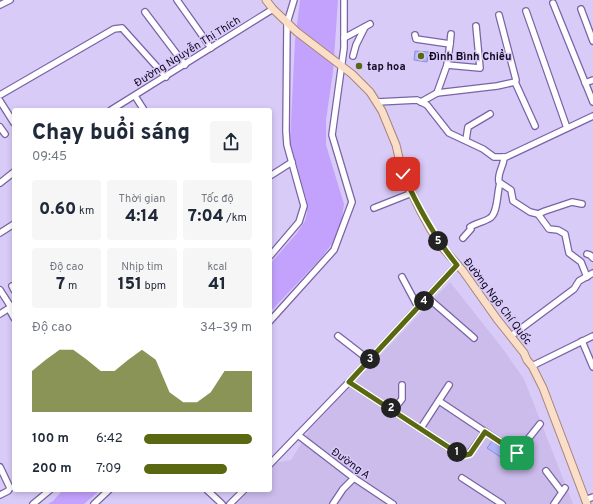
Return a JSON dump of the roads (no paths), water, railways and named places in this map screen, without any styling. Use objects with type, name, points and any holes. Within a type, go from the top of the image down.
[{"type":"main road","name":"Đường Ngô Chí Quốc","points":[[266,0],[287,23],[339,64],[370,92],[377,102],[392,134],[403,174],[431,230],[442,247],[463,271],[496,319],[524,353],[532,366],[543,388],[586,502]]},
{"type":"street","points":[[0,5],[10,0]]},
{"type":"street","points":[[177,0],[211,48]]},
{"type":"street","points":[[272,254],[299,222],[304,206],[287,145],[286,131],[287,23],[294,0]]},
{"type":"street","points":[[272,318],[334,250],[352,202],[332,135],[339,64],[344,38],[344,0]]},
{"type":"street","points":[[553,3],[593,102]]},
{"type":"street","name":"Đường Nguyễn Thị Thích","points":[[114,108],[273,9]]},
{"type":"street","points":[[581,9],[593,41]]},
{"type":"street","points":[[526,11],[567,128]]},
{"type":"street","points":[[145,12],[185,65]]},
{"type":"street","points":[[499,15],[516,80],[515,82],[535,126]]},
{"type":"street","points":[[344,38],[367,26],[356,45],[353,56]]},
{"type":"street","points":[[447,65],[480,68],[476,26]]},
{"type":"street","points":[[0,95],[114,29],[120,28],[122,28],[166,77]]},
{"type":"street","points":[[437,93],[447,65],[451,34]]},
{"type":"street","points":[[415,35],[416,39],[450,44]]},
{"type":"street","points":[[585,83],[593,80]]},
{"type":"street","points":[[421,102],[437,93],[497,86],[515,82]]},
{"type":"street","points":[[135,96],[143,108]]},
{"type":"street","points":[[377,102],[417,100],[428,105],[449,132],[484,150],[494,158],[504,157],[593,116]]},
{"type":"street","points":[[0,102],[12,120]]},
{"type":"street","points":[[466,140],[468,127],[490,114]]},
{"type":"street","points":[[0,127],[5,134]]},
{"type":"street","points":[[463,238],[470,227],[474,224],[483,223],[495,213],[498,200],[497,193],[500,183],[498,177],[504,163],[504,157]]},
{"type":"street","points":[[272,175],[292,162]]},
{"type":"street","points":[[0,183],[12,174]]},
{"type":"street","points":[[500,183],[511,190],[513,201],[530,212],[538,214],[572,202],[582,204]]},
{"type":"street","points":[[374,208],[412,193]]},
{"type":"street","points":[[538,214],[549,229],[558,230],[565,234],[569,253],[581,262],[586,277]]},
{"type":"street","points":[[0,233],[12,225]]},
{"type":"street","points":[[587,254],[593,258]]},
{"type":"street","points":[[272,462],[349,382],[457,265]]},
{"type":"street","points":[[511,336],[574,289],[579,281],[593,274]]},
{"type":"street","points":[[402,277],[418,307]]},
{"type":"street","points":[[0,290],[11,307],[0,314]]},
{"type":"street","points":[[427,297],[474,338]]},
{"type":"street","points":[[338,336],[369,360]]},
{"type":"street","points":[[532,366],[593,336]]},
{"type":"street","points":[[582,341],[593,367]]},
{"type":"street","points":[[349,382],[394,410],[462,456],[470,454],[485,432]]},
{"type":"street","points":[[394,410],[402,399],[402,385]]},
{"type":"street","points":[[421,428],[449,385]]},
{"type":"street","points":[[439,401],[517,453]]},
{"type":"street","points":[[511,463],[540,424]]},
{"type":"street","name":"Đường A","points":[[298,435],[354,478],[394,504]]},
{"type":"street","points":[[0,495],[8,491],[10,488],[1,470]]},
{"type":"street","points":[[546,471],[564,490],[554,504]]},
{"type":"street","points":[[333,504],[343,489],[354,478]]},
{"type":"street","points":[[462,478],[502,504]]},
{"type":"street","points":[[36,503],[48,492]]},
{"type":"street","points":[[94,504],[107,492]]},
{"type":"street","points":[[209,492],[222,504]]},
{"type":"street","points":[[230,504],[242,492]]},
{"type":"street","points":[[586,502],[593,497]]},
{"type":"place","name":"Đình Bình Chiểu","points":[[421,56]]},
{"type":"place","name":"tap hoa","points":[[359,66]]}]
